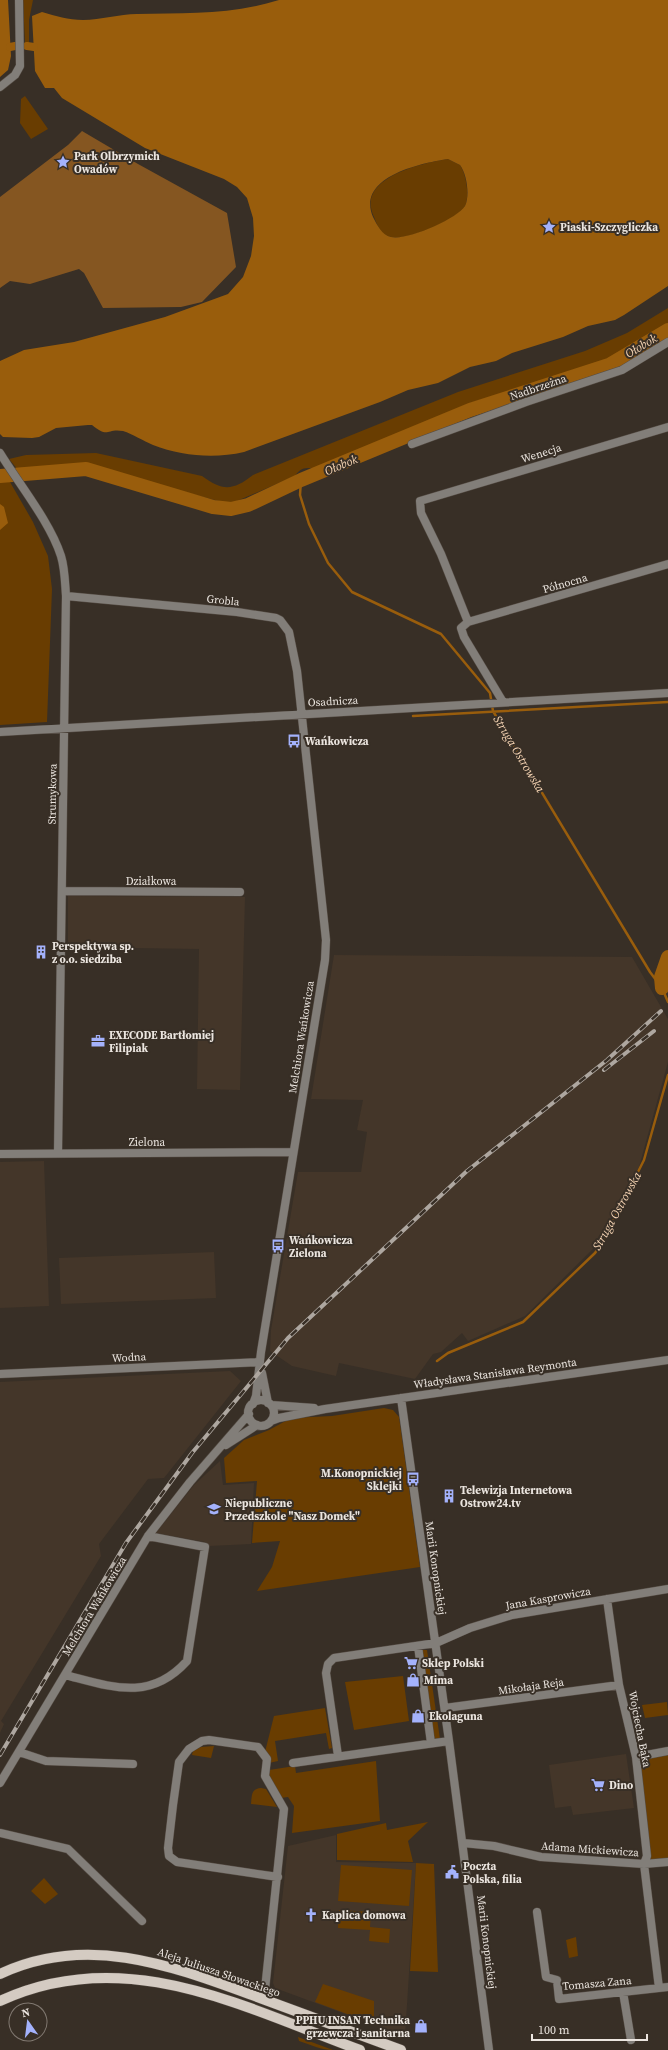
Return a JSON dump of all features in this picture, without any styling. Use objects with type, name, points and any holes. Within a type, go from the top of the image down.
[{"type":"main road","name":"Aleja Juliusza Słowackiego","points":[[0,1974],[28,1963],[56,1957],[87,1955],[123,1956],[173,1966],[401,2050]]},
{"type":"main road","points":[[0,2001],[30,1989],[77,1980],[117,1977],[159,1981],[199,1991],[360,2050]]},
{"type":"street","points":[[0,87],[16,75],[20,66],[19,0]]},
{"type":"street","name":"Nadbrzeżna","points":[[412,444],[526,402],[622,370],[668,342]]},
{"type":"street","name":"Wenecja","points":[[468,622],[442,554],[421,513],[420,501],[668,427]]},
{"type":"street","name":"Strumykowa","points":[[0,453],[55,541],[64,568],[66,596],[58,1153]]},
{"type":"street","name":"Północna","points":[[468,622],[668,564]]},
{"type":"street","name":"Grobla","points":[[66,596],[236,612],[280,620],[286,626],[291,638],[302,714]]},
{"type":"street","points":[[468,622],[461,628],[464,637],[503,702]]},
{"type":"street","name":"Osadnicza","points":[[0,732],[64,727],[668,693]]},
{"type":"street","name":"Melchiora Wańkowicza","points":[[253,1404],[256,1396],[260,1362],[326,950],[302,714]]},
{"type":"street","name":"Działkowa","points":[[62,891],[240,892]]},
{"type":"street","name":"Zielona","points":[[0,1154],[293,1152]]},
{"type":"street","name":"Władysława Stanisława Reymonta","points":[[271,1421],[325,1409],[668,1360]]},
{"type":"street","name":"Melchiora Wańkowicza","points":[[260,1362],[270,1404]]},
{"type":"street","name":"Wodna","points":[[0,1374],[260,1362]]},
{"type":"street","name":"Marii Konopnickiej","points":[[401,1398],[445,1708],[489,2050]]},
{"type":"street","points":[[260,1401],[270,1404],[274,1413],[271,1421],[264,1426],[257,1425],[252,1422],[249,1414],[253,1404],[260,1401]]},
{"type":"street","name":"Władysława Stanisława Reymonta","points":[[270,1404],[325,1409]]},
{"type":"street","name":"Melchiora Wańkowicza","points":[[0,1782],[148,1536],[190,1482],[249,1414]]},
{"type":"street","name":"Melchiora Wańkowicza","points":[[219,1450],[257,1425]]},
{"type":"street","points":[[65,1675],[108,1686],[142,1689],[158,1683],[168,1677],[179,1670],[187,1661],[205,1547],[148,1536]]},
{"type":"street","name":"Jana Kasprowicza","points":[[338,1756],[326,1673],[328,1664],[339,1656],[436,1643],[470,1628],[512,1615],[668,1589]]},
{"type":"street","name":"Wojciecha Bąka","points":[[607,1599],[620,1685],[636,1757],[647,1856],[644,1864]]},
{"type":"street","points":[[418,1646],[430,1743]]},
{"type":"street","name":"Mikołaja Reja","points":[[445,1708],[620,1685]]},
{"type":"street","points":[[264,1999],[278,1877],[284,1809],[265,1776],[267,1759],[258,1747],[209,1740],[196,1744],[188,1750],[179,1762],[172,1805],[168,1848],[170,1856],[177,1862],[278,1877]]},
{"type":"street","points":[[293,1763],[449,1741]]},
{"type":"street","points":[[636,1757],[668,1751]]},
{"type":"street","points":[[19,1752],[46,1761],[133,1764]]},
{"type":"street","points":[[0,1833],[68,1849],[142,1921]]},
{"type":"street","name":"Adama Mickiewicza","points":[[463,1843],[494,1846],[541,1857],[644,1864],[668,1862]]},
{"type":"street","points":[[644,1864],[659,1988]]},
{"type":"street","name":"Tomasza Zana","points":[[537,1912],[546,1977],[557,1980],[559,1999],[668,1987]]},
{"type":"street","points":[[623,1992],[631,2040]]},
{"type":"shaded area","points":[[0,0],[8,0],[11,56],[8,70],[0,77]]},
{"type":"shaded area","points":[[23,0],[33,0],[29,20],[29,43],[25,43]]},
{"type":"shaded area","name":"Piaski-Szczygliczka","points":[[279,0],[668,0],[668,286],[615,320],[588,326],[563,337],[512,353],[496,361],[470,367],[438,383],[408,390],[380,402],[244,452],[210,456],[175,452],[153,445],[123,431],[117,430],[105,432],[92,425],[56,428],[39,437],[32,438],[3,437],[0,434],[0,361],[24,350],[74,342],[165,317],[228,294],[243,277],[251,256],[254,236],[253,218],[247,198],[237,187],[224,179],[145,148],[62,98],[54,88],[45,88],[35,71],[32,16],[42,12],[67,19],[90,20],[130,14],[226,11],[261,5]],"holes":[[[448,159],[460,165],[466,179],[467,191],[467,202],[460,211],[442,223],[408,236],[391,237],[380,229],[373,217],[370,203],[374,192],[382,182],[394,174],[422,164]]]},
{"type":"shaded area","points":[[25,96],[48,129],[31,139],[20,123],[21,99]]},
{"type":"shaded area","points":[[82,131],[227,213],[236,267],[202,302],[181,307],[103,308],[84,273],[79,269],[30,284],[10,281],[0,288],[0,197],[68,145]]},
{"type":"shaded area","points":[[448,159],[460,165],[467,185],[465,206],[460,212],[442,223],[408,236],[391,237],[382,232],[374,217],[371,203],[374,192],[382,183],[394,175],[408,169],[423,164]]},
{"type":"shaded area","points":[[668,308],[668,326],[608,361],[470,403],[315,468],[306,468],[301,470],[295,476],[230,504],[85,466],[19,471],[9,459],[26,455],[96,453],[202,476],[209,481],[222,486],[233,486],[253,475],[458,392],[585,351],[627,333]]},
{"type":"shaded area","points":[[0,482],[10,482],[33,522],[48,556],[52,589],[47,722],[0,725]]},
{"type":"shaded area","points":[[0,504],[4,507],[8,523],[0,530]]},
{"type":"shaded area","points":[[68,896],[245,897],[240,1090],[197,1089],[199,949],[68,947]]},
{"type":"shaded area","points":[[334,955],[632,957],[668,1019],[668,1062],[639,1167],[596,1246],[525,1316],[468,1341],[462,1333],[441,1352],[433,1354],[415,1379],[339,1363],[336,1376],[292,1366],[270,1351],[271,1330],[298,1172],[361,1172],[367,1132],[357,1130],[363,1100],[311,1099]]},
{"type":"shaded area","points":[[44,1161],[49,1306],[0,1308],[0,1162]]},
{"type":"shaded area","points":[[214,1252],[216,1298],[61,1304],[59,1258]]},
{"type":"shaded area","points":[[230,1371],[241,1381],[164,1478],[148,1479],[99,1544],[101,1556],[1,1721],[4,1724],[0,1733],[0,1382]]},
{"type":"shaded area","points":[[384,1408],[393,1410],[399,1417],[420,1567],[257,1591],[272,1567],[280,1541],[252,1543],[257,1481],[226,1483],[224,1458],[244,1440],[269,1430],[291,1418],[332,1416]]},
{"type":"shaded area","name":"Niepubliczne Przedszkole \"Nasz Domek\"","points":[[220,1461],[223,1485],[254,1483],[251,1544],[209,1546],[205,1542],[156,1533],[194,1485]]},
{"type":"shaded area","points":[[421,1650],[427,1650],[440,1739],[434,1740]]},
{"type":"shaded area","points":[[403,1676],[409,1721],[354,1730],[345,1682]]},
{"type":"shaded area","points":[[667,1702],[668,1715],[645,1718],[642,1705]]},
{"type":"shaded area","points":[[325,1708],[332,1748],[329,1749],[326,1733],[275,1741],[278,1761],[269,1763],[265,1752],[274,1716]]},
{"type":"shaded area","points":[[214,1746],[211,1758],[192,1755],[193,1751],[201,1747]]},
{"type":"shaded area","points":[[668,1753],[668,1860],[650,1862],[638,1759]]},
{"type":"shaded area","points":[[626,1754],[634,1808],[573,1815],[571,1806],[555,1808],[549,1765]]},
{"type":"shaded area","points":[[376,1761],[380,1821],[292,1833],[294,1806],[288,1797],[281,1798],[268,1775],[269,1770],[295,1766],[296,1773]]},
{"type":"shaded area","points":[[261,1788],[266,1789],[277,1807],[251,1804],[254,1791]]},
{"type":"shaded area","points":[[428,1822],[408,1841],[413,1862],[337,1860],[337,1834],[386,1823],[387,1830]]},
{"type":"shaded area","points":[[336,1835],[336,1862],[416,1863],[405,2036],[275,1988],[273,1983],[288,1846]]},
{"type":"shaded area","points":[[416,1863],[434,1864],[438,1972],[410,1971]]},
{"type":"shaded area","points":[[341,1865],[412,1870],[409,1906],[338,1901]]},
{"type":"shaded area","points":[[44,1878],[58,1894],[45,1904],[31,1891]]},
{"type":"shaded area","points":[[339,1910],[371,1912],[370,1927],[390,1929],[389,1943],[369,1941],[370,1930],[338,1928]]},
{"type":"shaded area","points":[[576,1937],[578,1956],[569,1958],[566,1940]]},
{"type":"shaded area","points":[[323,1984],[374,2001],[374,2024],[315,2002]]},
{"type":"shaded area","points":[[298,2037],[333,2050],[320,2048],[299,2041]]},
{"type":"waterway","points":[[10,47],[15,46]]},
{"type":"waterway","points":[[27,46],[34,47]]},
{"type":"waterway","name":"Ołobok","points":[[0,476],[86,469],[213,507],[231,509],[248,505],[301,480],[470,410],[609,365],[668,330]]},
{"type":"waterway","name":"Struga Ostrowska","points":[[301,480],[300,495],[309,524],[328,563],[352,592],[441,634],[490,693],[493,711],[650,972],[662,988],[668,1002]]},
{"type":"waterway","points":[[413,716],[668,702]]},
{"type":"waterway","name":"Struga Ostrowska","points":[[662,988],[661,977],[668,957]]},
{"type":"waterway","name":"Struga Ostrowska","points":[[437,1361],[448,1353],[523,1322],[595,1253],[602,1243],[644,1160],[668,1075]]},
{"type":"railway","points":[[0,1755],[126,1543],[192,1453],[288,1338],[467,1171],[607,1060],[661,1011]]},
{"type":"railway","points":[[604,1070],[654,1031]]},
{"type":"place","name":"Park Olbrzymich Owadów","points":[[63,162]]},
{"type":"place","name":"Piaski-Szczygliczka","points":[[549,227]]},
{"type":"place","name":"Wańkowicza","points":[[294,741]]},
{"type":"place","name":"Perspektywa sp. z o.o. siedziba","points":[[41,952]]},
{"type":"place","name":"EXECODE Bartłomiej Filipiak","points":[[98,1041]]},
{"type":"place","name":"Wańkowicza Zielona","points":[[278,1246]]},
{"type":"place","name":"M.Konopnickiej Sklejki","points":[[413,1479]]},
{"type":"place","name":"Telewizja Internetowa Ostrow24.tv","points":[[449,1496]]},
{"type":"place","name":"Niepubliczne Przedszkole \"Nasz Domek\"","points":[[214,1509]]},
{"type":"place","name":"Sklep Polski","points":[[411,1663]]},
{"type":"place","name":"Mima","points":[[413,1680]]},
{"type":"place","name":"Ekolaguna","points":[[418,1716]]},
{"type":"place","name":"Dino","points":[[598,1785]]},
{"type":"place","name":"Poczta Polska, filia","points":[[452,1872]]},
{"type":"place","name":"Kaplica domowa","points":[[311,1915]]},
{"type":"place","name":"PPHU INSAN Technika grzewcza i sanitarna","points":[[421,2026]]}]
